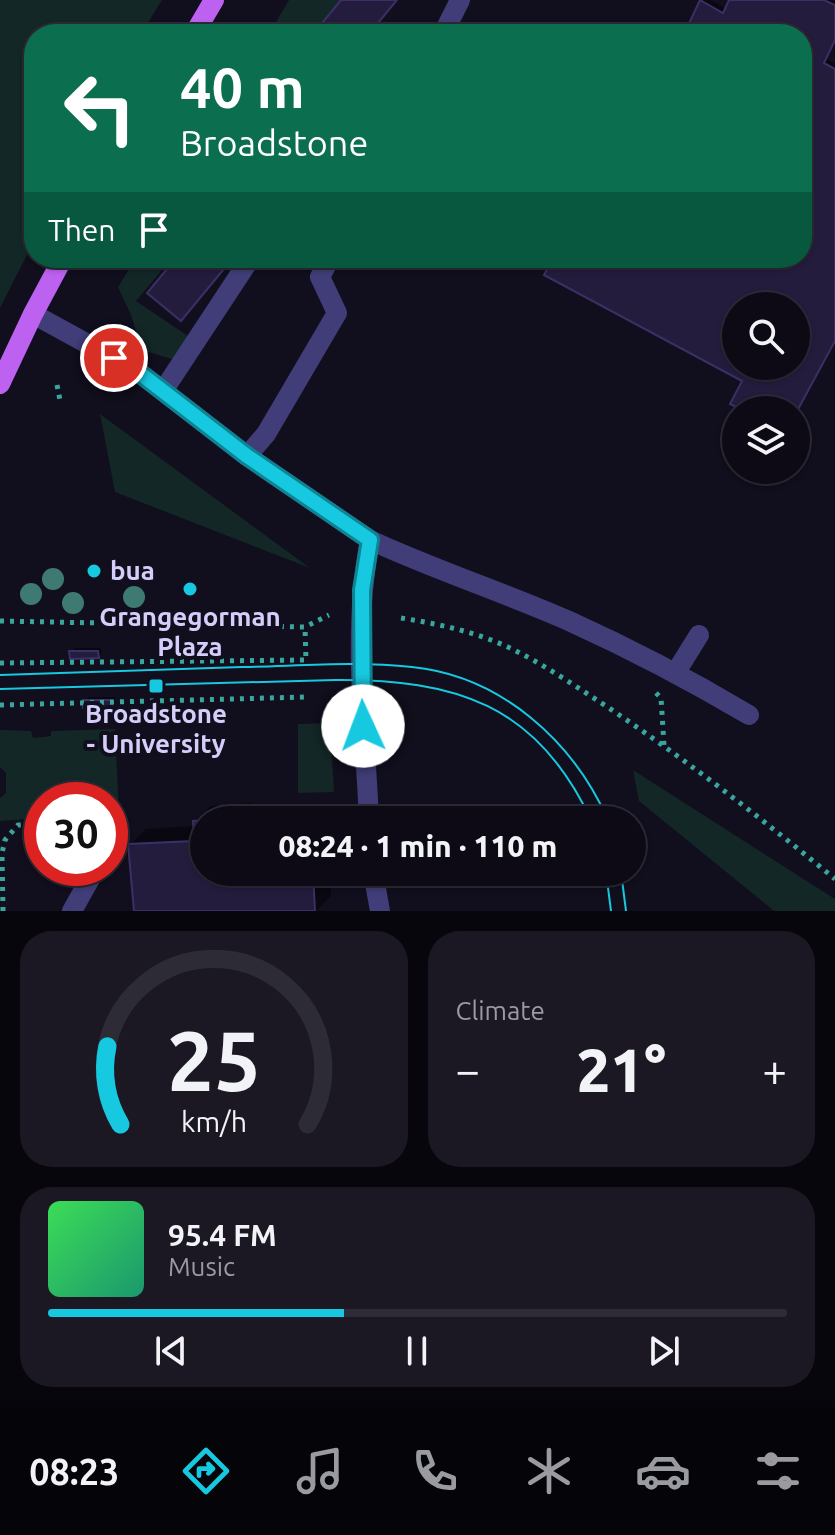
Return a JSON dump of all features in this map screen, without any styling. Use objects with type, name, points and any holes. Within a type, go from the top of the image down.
[{"type":"main road","points":[[200,24],[214,0]]},
{"type":"main road","points":[[0,384],[58,268]]},
{"type":"street","points":[[448,24],[460,0]]},
{"type":"street","points":[[163,391],[244,268]]},
{"type":"street","points":[[247,456],[266,434],[337,313],[320,277],[325,268]]},
{"type":"street","points":[[33,314],[137,371],[247,456],[370,540],[566,620],[676,672],[749,715]]},
{"type":"street","points":[[368,806],[362,701],[363,582],[370,540]]},
{"type":"street","points":[[676,672],[699,635]]},
{"type":"street","points":[[72,911],[86,886]]},
{"type":"street","points":[[376,886],[380,911]]},
{"type":"path","points":[[57,385],[60,400]]},
{"type":"path","points":[[0,621],[305,627],[329,615]]},
{"type":"path","points":[[401,618],[446,625],[511,648],[551,670],[665,746],[835,879]]},
{"type":"path","points":[[0,663],[306,660],[305,627]]},
{"type":"path","points":[[653,689],[661,698],[665,746]]},
{"type":"path","points":[[0,705],[307,697]]},
{"type":"path","points":[[3,911],[2,853],[5,840],[18,825],[24,825]]},
{"type":"green space","points":[[0,0],[162,0],[147,24],[24,24],[24,261],[0,308]]},
{"type":"green space","points":[[289,0],[341,0],[321,24],[275,24]]},
{"type":"green space","points":[[130,268],[164,268],[136,301],[188,336],[175,360],[142,350],[118,287]]},
{"type":"green space","points":[[100,414],[310,568],[115,492]]},
{"type":"green space","points":[[330,723],[334,792],[298,793],[298,724]]},
{"type":"green space","points":[[115,729],[118,782],[24,782],[24,819],[0,821],[0,798],[6,793],[6,773],[0,767],[0,730],[31,731],[33,738],[51,736],[51,731]]},
{"type":"green space","points":[[633,770],[835,899],[835,911],[774,911],[639,801]]},
{"type":"building","points":[[341,0],[397,0],[377,24],[321,24]]},
{"type":"building","points":[[700,0],[723,13],[729,0],[824,0],[835,5],[835,40],[824,63],[835,69],[835,341],[805,396],[734,396],[740,380],[810,380],[810,292],[722,292],[722,370],[544,275],[548,268],[812,268],[812,24],[689,24]]},
{"type":"building","points":[[168,268],[225,268],[181,321],[147,293]]},
{"type":"building","points":[[69,651],[98,651],[99,658],[70,659]]},
{"type":"building","points":[[83,700],[112,700],[112,708],[83,708]]},
{"type":"building","points":[[190,841],[190,886],[314,886],[315,911],[134,911],[128,844]]},
{"type":"tram line","points":[[0,675],[348,664],[391,665],[445,673],[504,699],[530,717],[575,764],[601,806]]},
{"type":"tram line","points":[[0,689],[335,680],[418,685],[454,693],[488,706],[518,724],[545,749],[583,806]]},
{"type":"tram line","points":[[608,886],[611,911]]},
{"type":"tram line","points":[[623,886],[626,911]]},
{"type":"place","name":"bua","points":[[94,571]]},
{"type":"place","name":"Grangegorman Plaza","points":[[190,589]]},
{"type":"place","name":"Broadstone - University","points":[[156,686]]},
{"type":"route","points":[[114,358],[137,371],[247,456],[370,540],[362,590],[363,726]]}]
